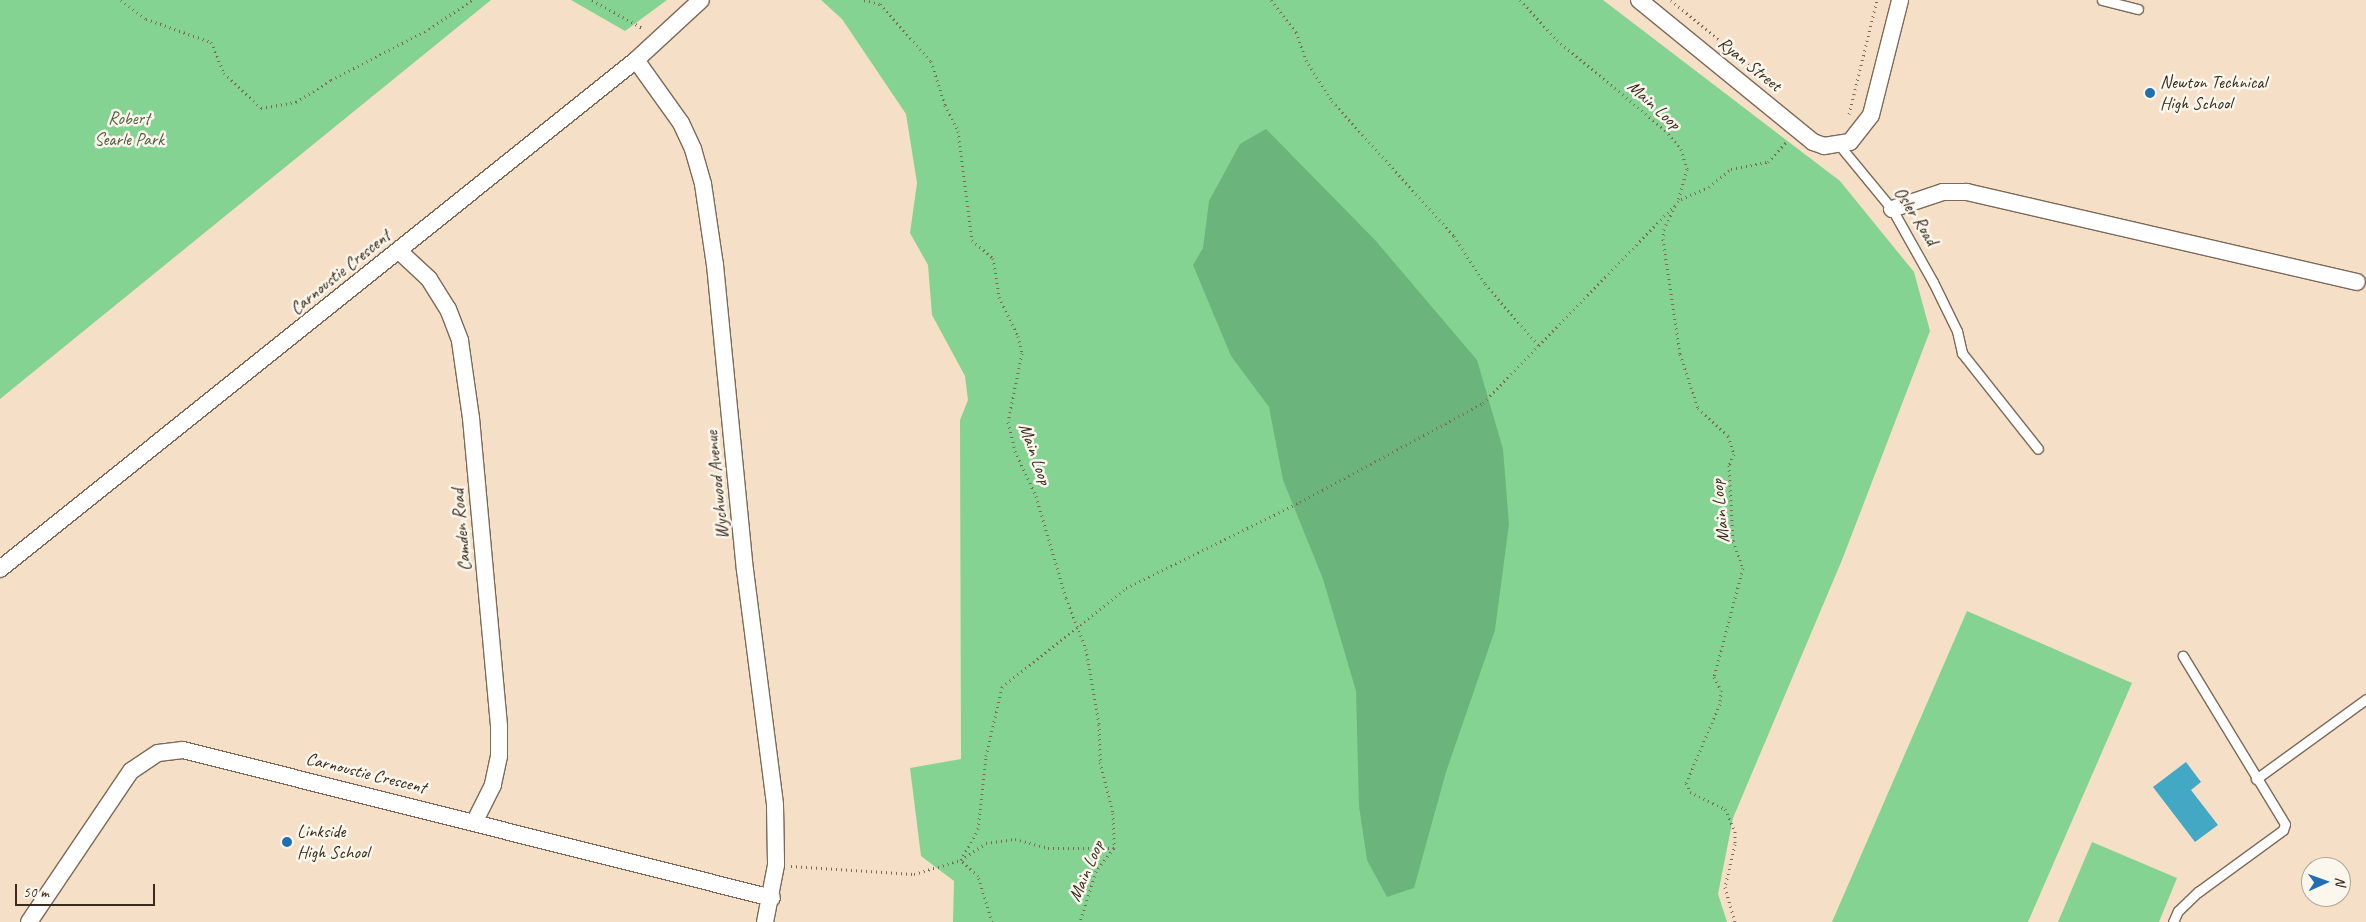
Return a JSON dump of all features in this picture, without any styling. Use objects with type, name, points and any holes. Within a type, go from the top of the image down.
[{"type":"street","name":"Carnoustie Crescent","points":[[0,569],[636,60],[701,0]]},
{"type":"street","name":"Ryan Street","points":[[1639,0],[1813,142],[1824,146],[1840,146]]},
{"type":"street","points":[[1840,146],[1856,137],[1871,116],[1900,0]]},
{"type":"street","name":"Wychwood Avenue","points":[[636,60],[681,123],[693,149],[703,184],[715,265],[745,570],[775,805],[776,865],[772,898],[765,922]]},
{"type":"street","points":[[1892,209],[1943,192],[1967,192],[2357,282]]},
{"type":"street","name":"Camden Road","points":[[399,251],[429,279],[448,309],[460,341],[469,408],[499,727],[499,756],[493,785],[475,821]]},
{"type":"street","name":"Carnoustie Crescent","points":[[29,922],[131,771],[158,753],[196,752],[475,821],[772,898]]},
{"type":"lane","points":[[2102,0],[2138,9]]},
{"type":"lane","name":"Osler Road","points":[[1840,146],[1892,209],[1937,290],[1957,331],[1962,353],[2038,450]]},
{"type":"lane","points":[[2173,922],[2178,911],[2198,892],[2283,830],[2282,817],[2256,779],[2182,656]]},
{"type":"lane","points":[[2256,779],[2366,699]]},
{"type":"path","points":[[121,0],[146,19],[211,42],[224,73],[261,108],[296,102],[331,80],[429,29],[472,0]]},
{"type":"path","points":[[592,0],[646,31],[662,36]]},
{"type":"path","name":"Main Loop","points":[[864,0],[880,4],[931,61],[945,105],[958,131],[972,240],[993,258],[999,298],[1018,336],[1022,353],[1008,422],[1015,451],[1036,496],[1077,627],[1086,649],[1099,724],[1100,762],[1112,813],[1114,848],[1096,871],[1080,922]]},
{"type":"path","points":[[1272,0],[1296,32],[1306,60],[1332,101],[1454,236],[1484,284],[1539,346]]},
{"type":"path","name":"Main Loop","points":[[1520,0],[1570,51],[1665,130],[1681,149],[1686,169],[1677,202],[1664,229],[1663,239],[1680,354],[1698,408],[1728,436],[1734,454],[1729,465],[1733,541],[1744,568],[1714,677],[1722,690],[1720,704],[1686,783],[1690,792],[1725,809],[1735,831],[1736,844],[1725,887],[1735,922]]},
{"type":"path","points":[[1670,0],[1774,85]]},
{"type":"path","points":[[1848,121],[1877,0]]},
{"type":"path","points":[[961,860],[978,829],[986,756],[1002,687],[1126,588],[1300,502],[1483,403],[1677,202],[1708,187],[1731,169],[1768,162],[1798,129]]},
{"type":"path","points":[[776,865],[914,874],[961,860],[986,843],[1015,839],[1048,848],[1114,848]]},
{"type":"path","points":[[961,860],[978,876],[992,922]]},
{"type":"green space","name":"Robert Searle Park","points":[[0,0],[491,0],[0,399]]},
{"type":"green space","points":[[571,0],[667,0],[625,31]]},
{"type":"green space","points":[[821,0],[1603,0],[1840,181],[1914,272],[1930,331],[1842,560],[1733,818],[1718,894],[1727,922],[953,922],[954,881],[921,856],[910,768],[961,759],[960,420],[968,400],[965,376],[932,315],[928,265],[910,233],[917,183],[906,114],[842,19]]},
{"type":"green space","points":[[1266,129],[1375,240],[1477,360],[1503,449],[1509,524],[1495,630],[1446,772],[1414,888],[1387,897],[1367,860],[1359,806],[1356,691],[1323,579],[1283,480],[1269,407],[1231,356],[1193,265],[1203,248],[1209,201],[1240,144]]},
{"type":"green space","points":[[1967,611],[2132,683],[2028,922],[1832,922]]},
{"type":"green space","points":[[2092,842],[2177,878],[2159,922],[2058,922]]},
{"type":"water","points":[[2186,762],[2201,782],[2191,790],[2218,825],[2195,842],[2153,787]]},
{"type":"place","name":"Newton Technical High School","points":[[2150,93]]},
{"type":"place","name":"Linkside High School","points":[[287,842]]}]
